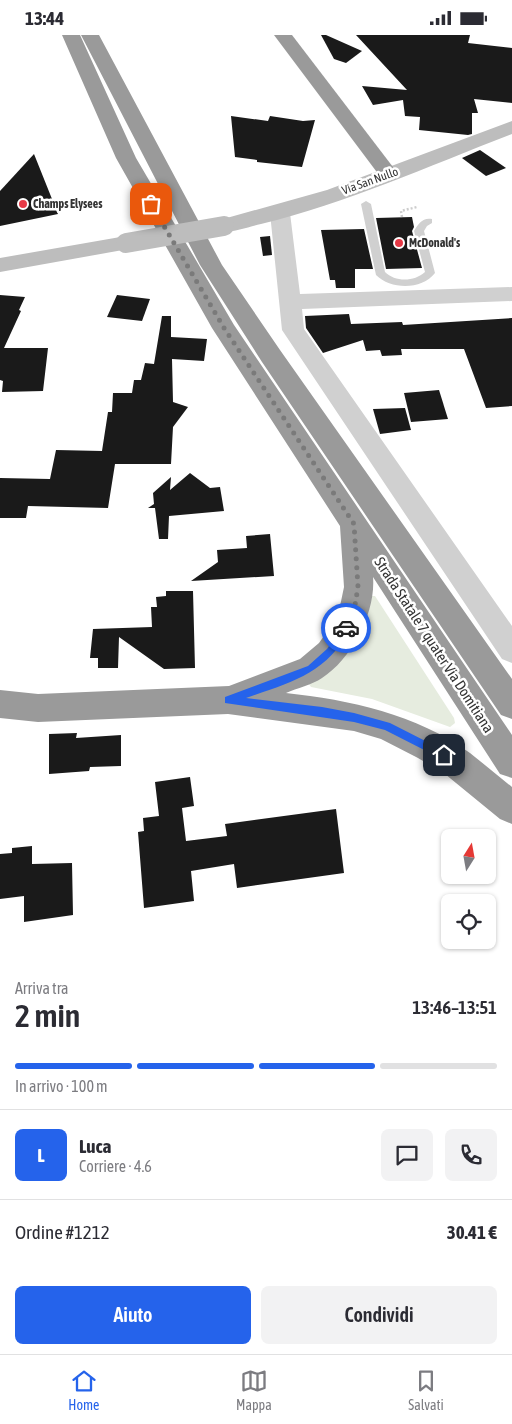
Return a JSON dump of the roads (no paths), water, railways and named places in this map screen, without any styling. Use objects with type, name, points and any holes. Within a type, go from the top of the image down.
[{"type":"highway","points":[[283,35],[389,175]]},
{"type":"highway","name":"Strada Statale 7 quater Via Domitiana","points":[[88,37],[126,158],[177,250],[224,328],[512,763]]},
{"type":"highway","name":"Strada Statale 7 quater Via Domitiana","points":[[88,37],[211,265],[271,356],[512,705]]},
{"type":"highway","points":[[228,700],[311,669],[335,645],[354,611],[358,587],[354,524]]},
{"type":"highway","points":[[0,704],[38,708],[228,700],[322,711],[387,726],[430,747],[457,763],[512,808]]},
{"type":"street","name":"Via San Nullo","points":[[0,265],[224,226],[280,213],[389,175],[512,127]]},
{"type":"street","points":[[280,213],[289,302],[294,329],[512,650]]},
{"type":"street","points":[[289,302],[512,295]]},
{"type":"lane","points":[[366,204],[380,273],[383,278],[391,281],[418,281],[427,278],[430,273],[419,231],[423,224],[430,221]]},
{"type":"place","name":"Champs Elysees","points":[[23,204]]},
{"type":"place","name":"McDonald's","points":[[399,243]]}]
